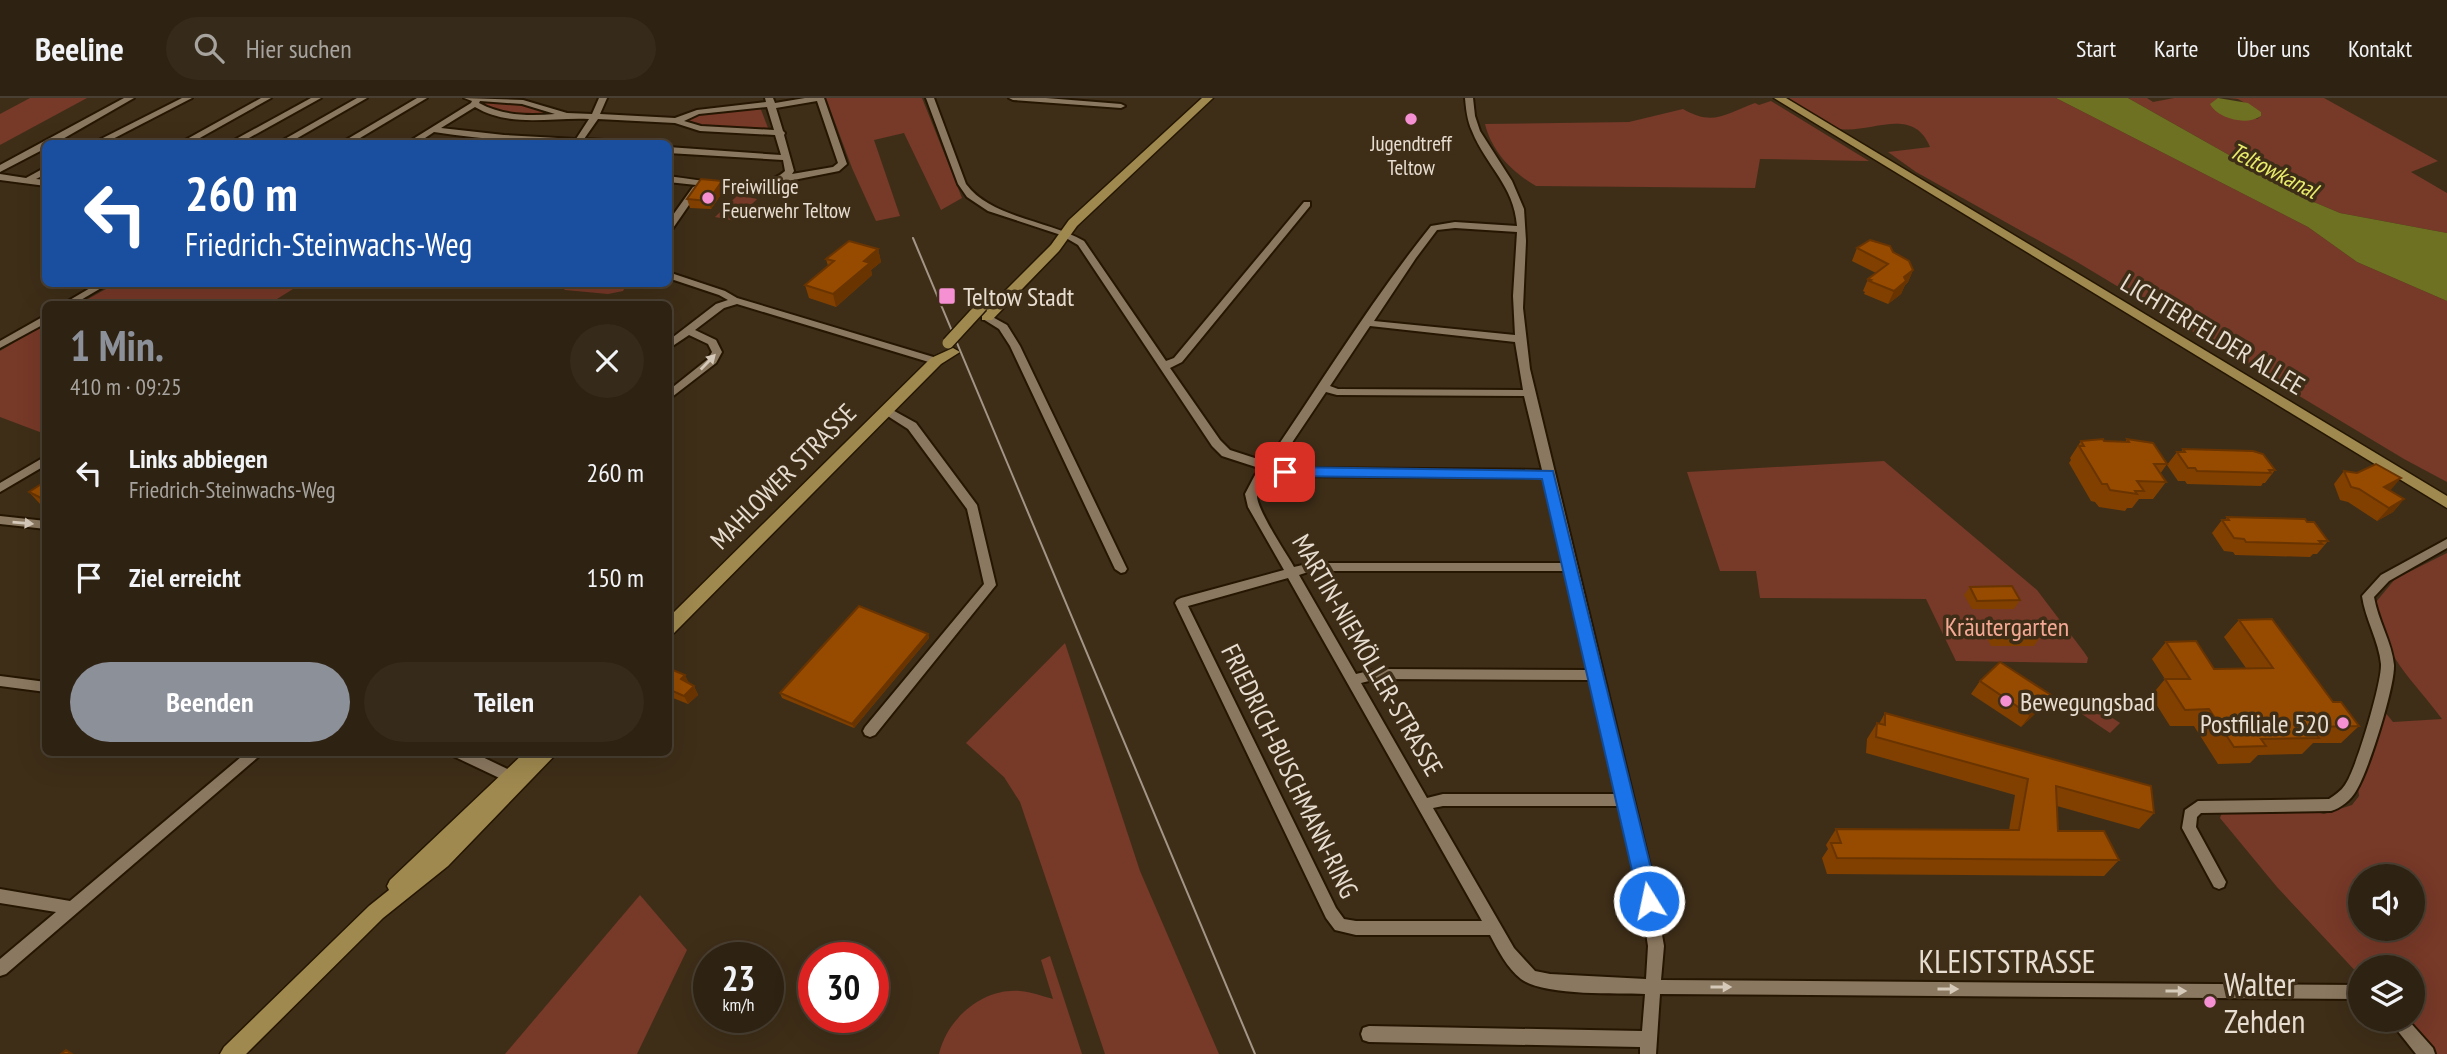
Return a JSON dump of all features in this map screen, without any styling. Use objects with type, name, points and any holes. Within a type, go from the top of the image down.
[{"type":"main road","name":"MAHLOWER STRASSE","points":[[672,625],[936,362],[1044,244],[1063,233],[1208,98]]},
{"type":"main road","name":"LICHTERFELDER ALLEE","points":[[1779,98],[2447,503]]},
{"type":"main road","name":"LICHTERFELDER ALLEE","points":[[1955,204],[2050,254],[2387,459],[2447,491]]},
{"type":"main road","points":[[231,1054],[376,912],[441,860],[515,779],[532,756]]},
{"type":"main road","points":[[515,779],[544,756]]},
{"type":"street","points":[[53,140],[130,98]]},
{"type":"street","points":[[103,140],[188,98]]},
{"type":"street","points":[[189,140],[267,98]]},
{"type":"street","points":[[238,140],[317,98]]},
{"type":"street","points":[[287,140],[363,98]]},
{"type":"street","points":[[350,140],[423,98]]},
{"type":"street","points":[[579,140],[603,98]]},
{"type":"street","points":[[672,179],[772,184],[786,178],[836,169],[843,164],[819,98],[697,112],[676,121]]},
{"type":"street","points":[[930,98],[962,184],[970,195],[1001,213],[1063,233],[1081,243],[1220,449],[1285,472],[1548,474]]},
{"type":"street","points":[[1013,98],[1121,105]]},
{"type":"street","points":[[1369,1034],[1649,1046],[1656,946],[1642,862],[1529,393],[1520,340],[1518,297],[1521,229],[1517,202],[1504,176],[1481,146],[1469,110],[1461,98]]},
{"type":"street","points":[[1469,98],[1469,110]]},
{"type":"street","points":[[415,140],[473,101],[523,102],[567,115]]},
{"type":"street","points":[[473,101],[482,109],[507,115],[567,115],[676,121],[700,128],[780,133]]},
{"type":"street","points":[[771,102],[790,171],[786,178]]},
{"type":"street","points":[[433,129],[504,140]]},
{"type":"street","points":[[0,169],[42,146]]},
{"type":"street","points":[[672,150],[786,158]]},
{"type":"street","points":[[26,181],[42,172]]},
{"type":"street","points":[[0,177],[42,183]]},
{"type":"street","points":[[672,223],[701,181]]},
{"type":"street","points":[[1165,366],[1178,360],[1307,204]]},
{"type":"street","name":"MARTIN-NIEMÖLLER-STRASSE","points":[[1521,229],[1455,225],[1434,229],[1366,323],[1259,478],[1251,494],[1254,507],[1510,955],[1531,978],[1554,983],[1653,987]]},
{"type":"street","points":[[672,276],[733,299]]},
{"type":"street","points":[[73,301],[98,287]]},
{"type":"street","points":[[672,343],[733,299],[749,296],[763,299],[780,305],[788,315]]},
{"type":"street","points":[[720,306],[737,301],[936,362]]},
{"type":"street","points":[[984,311],[1003,327],[1015,346],[1121,569]]},
{"type":"street","points":[[0,345],[42,320]]},
{"type":"street","points":[[1366,323],[1520,340]]},
{"type":"street","points":[[672,394],[712,361],[717,352],[716,345],[688,330]]},
{"type":"street","points":[[1322,387],[1337,392],[1529,393]]},
{"type":"street","points":[[870,731],[990,585],[973,508],[912,426],[887,411]]},
{"type":"street","points":[[0,488],[42,462]]},
{"type":"street","points":[[0,520],[42,525]]},
{"type":"street","points":[[2220,882],[2189,828],[2190,814],[2198,807],[2331,805],[2344,797],[2357,775],[2387,675],[2385,652],[2369,608],[2368,596],[2385,578],[2447,542]]},
{"type":"street","points":[[1293,572],[1311,567],[1570,567]]},
{"type":"street","name":"FRIEDRICH-BUSCHMANN-RING","points":[[1293,572],[1181,603],[1331,913],[1340,925],[1356,928],[1494,928]]},
{"type":"street","points":[[1353,680],[1377,674],[1596,675]]},
{"type":"street","points":[[0,681],[42,686]]},
{"type":"street","points":[[0,968],[252,756]]},
{"type":"street","points":[[466,756],[515,779]]},
{"type":"street","points":[[1425,804],[1443,800],[1626,800]]},
{"type":"street","points":[[0,896],[72,908]]},
{"type":"street","name":"KLEISTSTRASSE","points":[[1653,987],[2348,992]]},
{"type":"street","points":[[2408,1032],[2427,1054]]},
{"type":"green space","points":[[30,98],[87,98],[0,145],[0,114]]},
{"type":"green space","points":[[826,98],[922,98],[962,198],[941,210],[904,133],[874,140],[900,216],[876,221],[852,168]]},
{"type":"green space","points":[[1787,98],[2056,98],[2308,227],[2357,262],[2447,301],[2447,482],[2404,459],[2077,262],[1916,172],[1888,152],[1930,147],[1922,134],[1913,127],[1890,124],[1840,129]]},
{"type":"green space","points":[[2128,98],[2147,98],[2153,102],[2174,98],[2218,98],[2257,119],[2261,112],[2238,99],[2228,98],[2324,98],[2438,161],[2411,172],[2447,193],[2447,233],[2340,213],[2309,200]]},
{"type":"green space","points":[[485,101],[518,103],[557,113],[506,114],[489,109],[482,104]]},
{"type":"green space","points":[[1771,101],[1869,161],[1760,159],[1755,188],[1536,186],[1504,160],[1493,144],[1485,124],[1629,122],[1683,109],[1711,118],[1755,103],[1759,105]]},
{"type":"green space","points":[[760,107],[768,128],[766,130],[701,126],[686,120],[694,114]]},
{"type":"green space","points":[[738,195],[757,199],[735,221],[715,217]]},
{"type":"green space","points":[[110,287],[296,287],[274,301],[84,301]]},
{"type":"green space","points":[[562,287],[625,287],[623,291],[608,294],[565,290]]},
{"type":"green space","points":[[42,326],[42,433],[0,417],[0,351]]},
{"type":"green space","name":"Kräutergarten","points":[[1884,461],[2037,590],[2084,652],[2088,658],[2087,663],[1956,661],[1926,599],[1760,598],[1756,571],[1720,571],[1687,472]]},
{"type":"green space","points":[[2447,553],[2447,1054],[2430,1054],[2410,1032],[2425,1032],[2425,955],[2348,955],[2348,963],[2277,887],[2220,818],[2223,810],[2309,810],[2324,814],[2352,805],[2359,796],[2358,787],[2380,706],[2393,722],[2442,719],[2391,652],[2379,621],[2376,602],[2395,579]]},
{"type":"green space","points":[[1065,643],[1140,871],[1219,1054],[1105,1054],[1020,802],[1004,777],[966,743]]},
{"type":"green space","points":[[2081,697],[2120,723],[2110,733],[2070,706]]},
{"type":"green space","points":[[640,895],[687,950],[637,1054],[505,1054]]},
{"type":"green space","points":[[1050,956],[1082,1054],[939,1054],[943,1041],[958,1018],[980,1000],[1006,991],[1033,993],[1053,999],[1041,960]]},
{"type":"shaded area","points":[[2056,98],[2128,98],[2309,200],[2340,213],[2447,233],[2447,301],[2357,262],[2308,227]]},
{"type":"shaded area","points":[[2218,98],[2248,103],[2261,112],[2261,116],[2241,121],[2226,117],[2210,104]]},
{"type":"building","points":[[701,179],[722,181],[708,201],[687,199]]},
{"type":"building","points":[[1870,240],[1890,246],[1893,252],[1909,261],[1913,270],[1904,277],[1906,281],[1894,291],[1868,279],[1888,264],[1857,248]]},
{"type":"building","points":[[849,241],[878,249],[864,261],[870,263],[833,294],[805,285],[834,261],[826,259]]},
{"type":"building","points":[[2103,439],[2153,443],[2167,464],[2154,464],[2166,482],[2137,481],[2144,491],[2135,491],[2137,494],[2110,490],[2107,484],[2102,484],[2079,446],[2084,446],[2081,441]]},
{"type":"building","points":[[2183,449],[2253,451],[2263,454],[2275,470],[2269,470],[2271,473],[2197,471],[2195,468],[2188,468],[2177,452],[2185,452]]},
{"type":"building","points":[[2376,464],[2401,478],[2384,487],[2404,499],[2389,508],[2359,489],[2351,487],[2344,471],[2357,473]]},
{"type":"building","points":[[42,484],[42,497],[29,492]]},
{"type":"building","points":[[2227,517],[2305,519],[2307,522],[2314,522],[2328,541],[2319,541],[2322,544],[2246,542],[2244,539],[2234,538],[2222,520],[2229,520]]},
{"type":"building","points":[[2012,586],[2020,600],[1977,601],[1970,587]]},
{"type":"building","points":[[859,606],[928,634],[852,724],[780,693]]},
{"type":"building","points":[[2272,619],[2333,702],[2341,702],[2359,726],[2311,727],[2319,738],[2261,739],[2266,746],[2234,747],[2209,709],[2185,710],[2165,679],[2190,679],[2166,642],[2196,641],[2214,669],[2273,668],[2239,620]]},
{"type":"building","points":[[2032,622],[2040,637],[1997,637],[1989,623]]},
{"type":"building","points":[[2000,662],[2051,695],[2030,715],[1980,681]]},
{"type":"building","points":[[672,670],[685,675],[681,679],[694,686],[684,696],[672,691]]},
{"type":"building","points":[[1885,713],[2151,786],[2154,813],[2056,786],[2058,831],[2104,831],[2119,860],[1837,858],[1831,843],[1841,843],[1836,829],[2019,830],[2028,779],[1876,737],[1877,723],[1885,725]]},
{"type":"tram line","points":[[913,238],[1255,1054]]},
{"type":"place","name":"Jugendtreff Teltow","points":[[1411,119]]},
{"type":"place","name":"Freiwillige Feuerwehr Teltow","points":[[708,198]]},
{"type":"place","name":"Teltow Stadt","points":[[947,296]]},
{"type":"place","name":"Bewegungsbad","points":[[2006,701]]},
{"type":"place","name":"Postfiliale 520","points":[[2343,723]]},
{"type":"place","name":"Walter Zehden","points":[[2210,1002]]},
{"type":"route","points":[[1285,472],[1548,474],[1642,862],[1649,901]]},
{"type":"water label","name":"Teltowkanal","points":[[2274,170]]}]
